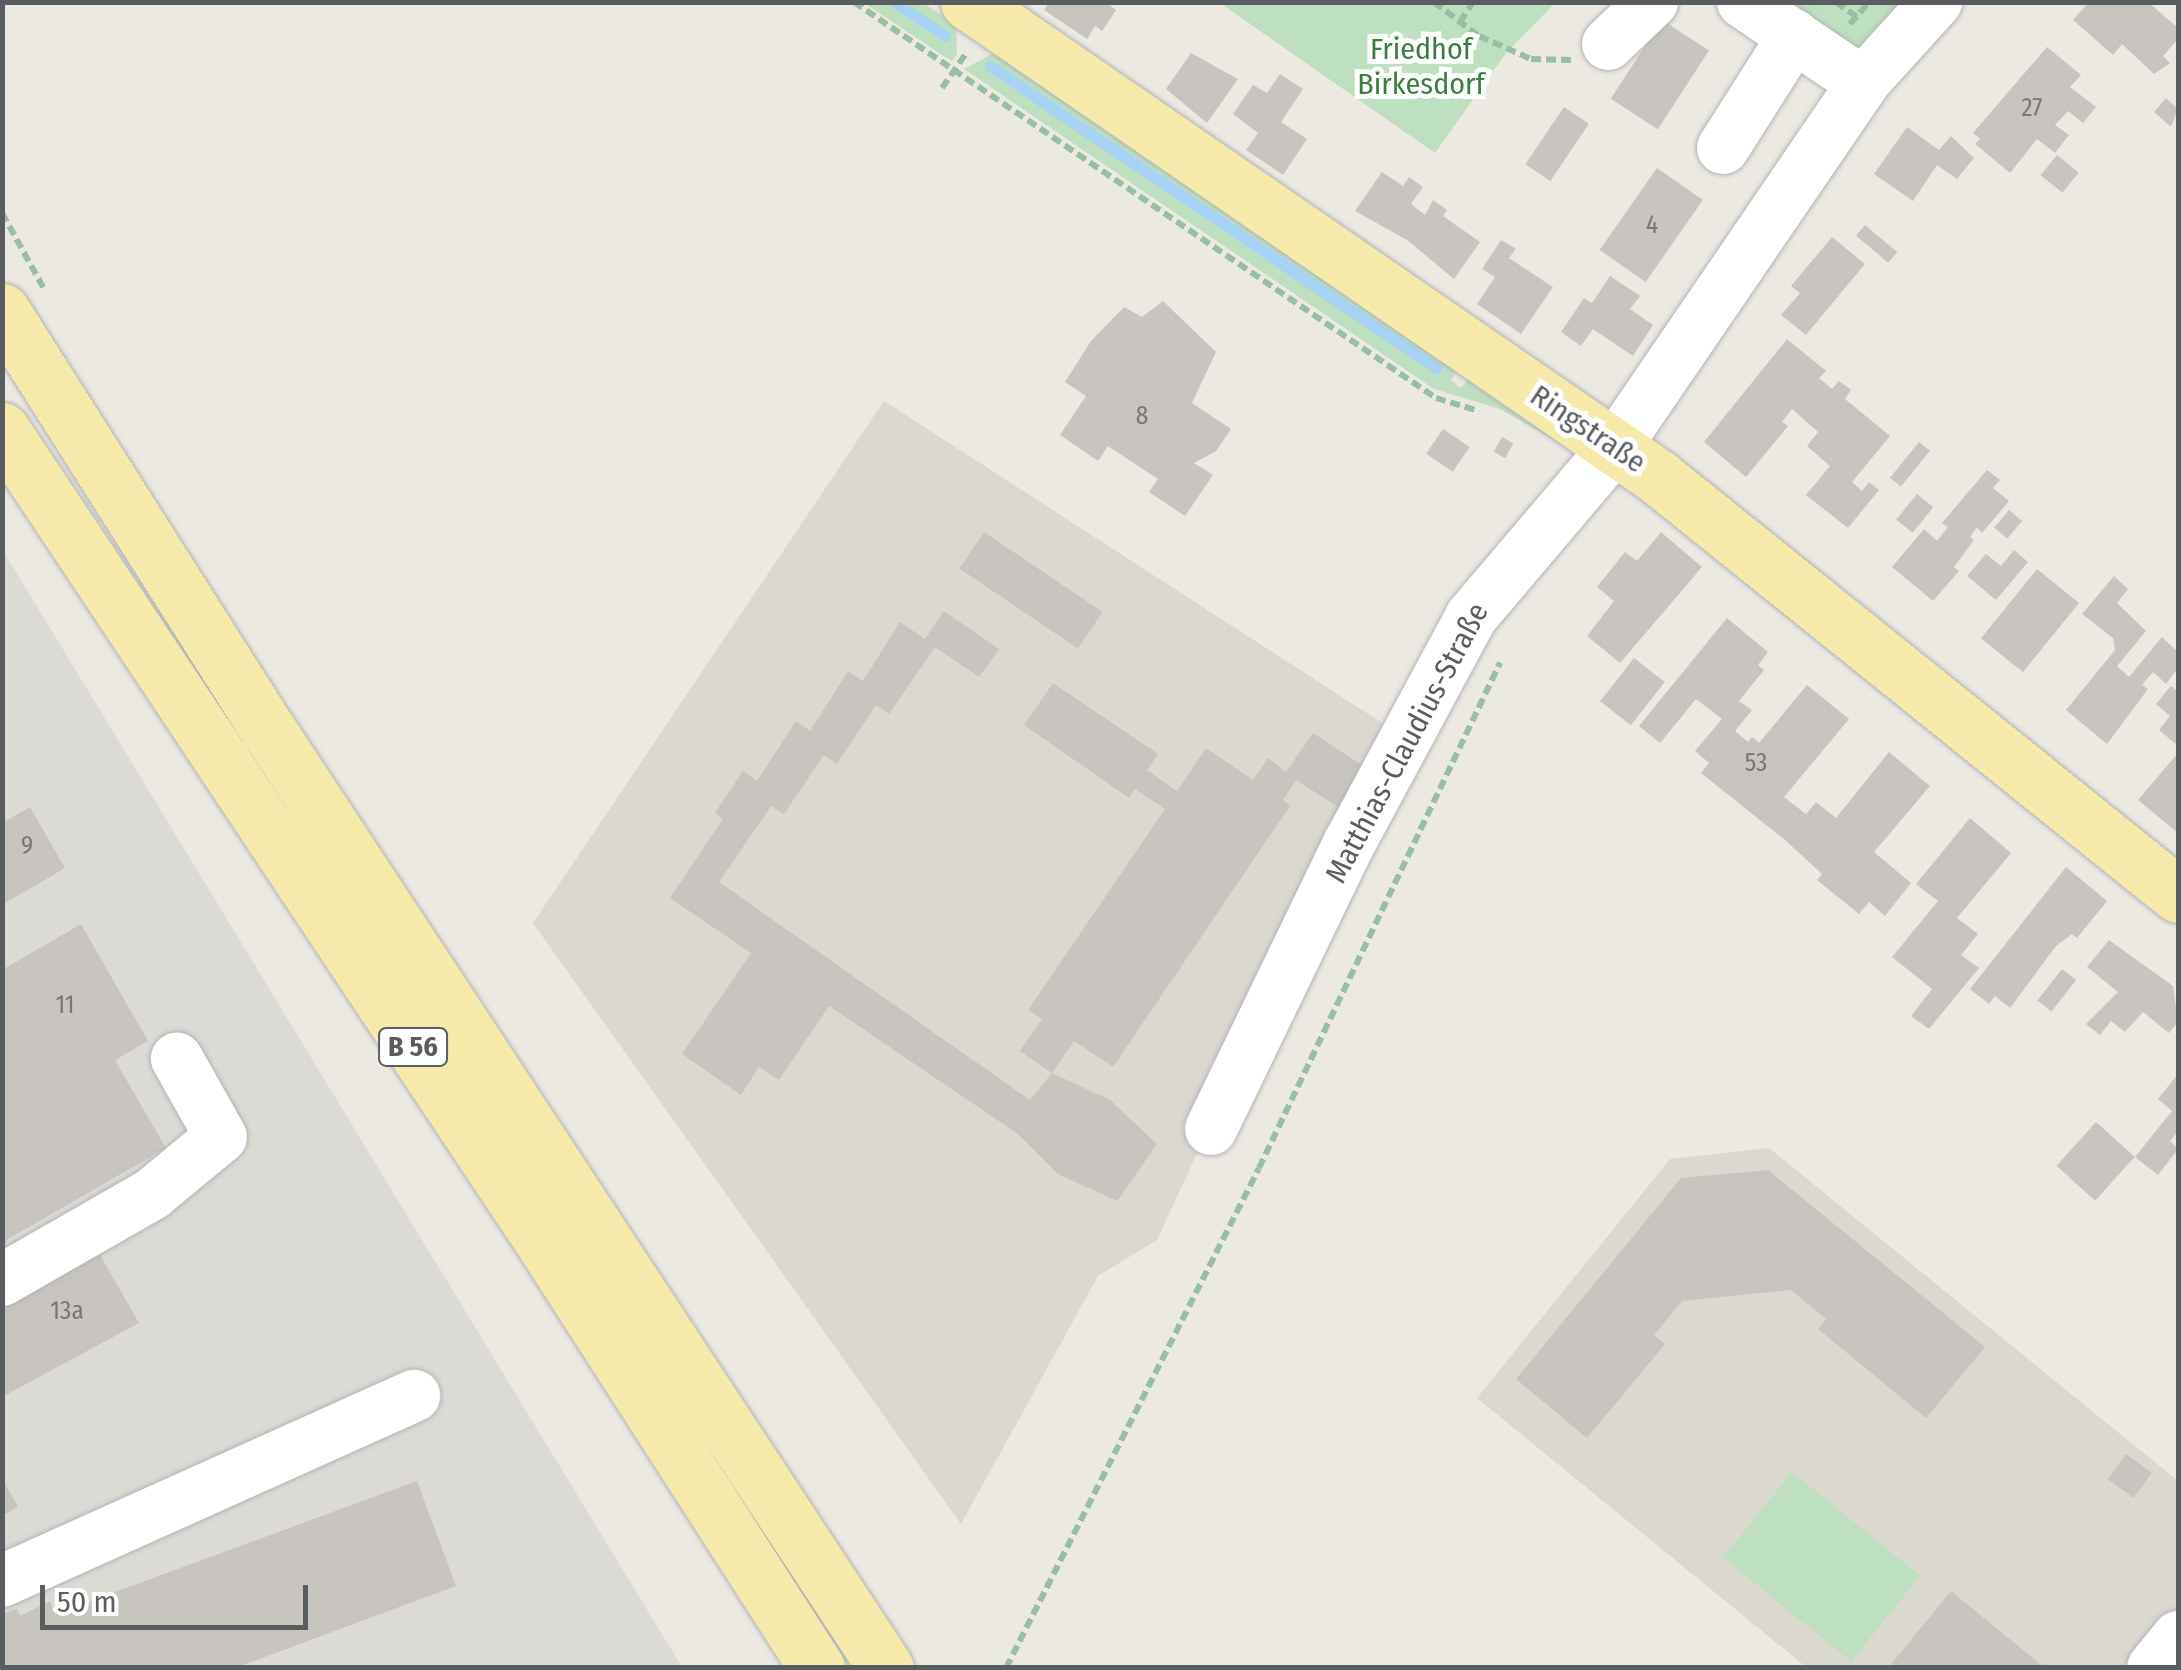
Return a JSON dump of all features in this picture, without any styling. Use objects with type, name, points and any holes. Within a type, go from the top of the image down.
[{"type":"main road","name":"Ringstraße","points":[[968,2],[1615,447],[1804,588],[2178,896]]},
{"type":"main road","name":"B 56","points":[[2,311],[268,731],[886,1668]]},
{"type":"main road","name":"B 56","points":[[2,430],[546,1247],[817,1668]]},
{"type":"street","points":[[1608,44],[1652,2]]},
{"type":"street","points":[[1743,2],[1864,83]]},
{"type":"street","name":"Matthias-Claudius-Straße","points":[[1211,1129],[1350,842],[1470,616],[1615,447],[1864,83],[1936,2]]},
{"type":"street","points":[[1723,148],[1794,36]]},
{"type":"street","points":[[2,1280],[152,1194],[221,1137],[177,1059]]},
{"type":"street","points":[[2,1582],[414,1396]]},
{"type":"street","points":[[2153,1668],[2178,1637]]},
{"type":"path","points":[[854,2],[1436,398],[1496,414]]},
{"type":"path","points":[[1434,2],[1460,22],[1531,58],[1565,63],[1608,44]]},
{"type":"path","points":[[1460,22],[1473,2]]},
{"type":"path","points":[[1836,2],[1857,16]]},
{"type":"path","points":[[1006,1668],[1259,1168],[1507,648]]},
{"type":"shaded area","points":[[884,401],[1393,730],[1157,1240],[1098,1276],[961,1524],[533,923]]},
{"type":"shaded area","points":[[2,549],[408,1217],[682,1667],[3,1667]]},
{"type":"shaded area","points":[[1769,1148],[2178,1481],[2178,1667],[1806,1667],[1477,1398],[1670,1159]]},
{"type":"green space","name":"Friedhof Birkesdorf","points":[[1555,2],[1506,53],[1435,153],[1220,3]]},
{"type":"green space","points":[[864,3],[923,3],[956,25],[957,54],[952,61]]},
{"type":"green space","points":[[1768,3],[1902,3],[1850,58]]},
{"type":"green space","points":[[996,52],[1459,368],[1451,380],[1461,388],[1470,376],[1563,445],[1500,409],[1434,389],[964,69]]},
{"type":"green space","points":[[1792,1472],[1920,1576],[1851,1661],[1723,1557]]},
{"type":"building","points":[[1049,2],[1106,2],[1116,10],[1102,31],[1095,26],[1087,39],[1044,10]]},
{"type":"building","points":[[2089,2],[2148,2],[2178,28],[2178,39],[2163,56],[2170,63],[2154,74],[2122,44],[2113,55],[2073,20]]},
{"type":"building","points":[[1662,20],[1709,50],[1658,129],[1611,99]]},
{"type":"building","points":[[2047,47],[2081,75],[2070,87],[2096,107],[2083,123],[2068,111],[2055,125],[2069,135],[2055,153],[2037,139],[2010,173],[1975,144],[1980,139],[1973,133]]},
{"type":"building","points":[[1191,53],[1238,79],[1207,123],[1166,89]]},
{"type":"building","points":[[1280,74],[1303,89],[1281,122],[1307,139],[1283,175],[1246,150],[1258,133],[1233,114],[1253,85],[1267,93]]},
{"type":"building","points":[[2166,98],[2178,109],[2171,127],[2154,112]]},
{"type":"building","points":[[1564,107],[1589,124],[1550,181],[1525,164]]},
{"type":"building","points":[[1907,127],[1939,150],[1951,136],[1974,158],[1957,179],[1937,165],[1913,201],[1874,174]]},
{"type":"building","points":[[2057,155],[2079,173],[2062,193],[2041,175]]},
{"type":"building","points":[[1657,168],[1703,200],[1646,282],[1600,250]]},
{"type":"building","points":[[1382,172],[1403,186],[1409,177],[1423,187],[1411,204],[1425,215],[1433,200],[1447,210],[1443,216],[1480,242],[1454,279],[1407,240],[1355,211]]},
{"type":"building","points":[[1865,225],[1897,252],[1888,263],[1856,236]]},
{"type":"building","points":[[1832,237],[1865,264],[1806,335],[1781,315],[1800,293],[1791,286]]},
{"type":"building","points":[[1501,240],[1516,249],[1509,258],[1553,287],[1521,334],[1477,304],[1495,277],[1482,269]]},
{"type":"building","points":[[1610,276],[1640,296],[1630,309],[1653,325],[1633,356],[1593,329],[1581,346],[1561,332],[1584,298],[1592,303]]},
{"type":"building","points":[[1163,301],[1216,352],[1192,403],[1231,429],[1216,451],[1194,463],[1213,475],[1185,516],[1149,492],[1158,479],[1108,446],[1098,461],[1060,435],[1086,396],[1065,382],[1091,341],[1124,307],[1142,317]]},
{"type":"building","points":[[1787,339],[1826,371],[1819,378],[1832,389],[1839,381],[1851,390],[1845,399],[1890,436],[1852,482],[1862,491],[1869,482],[1879,490],[1848,528],[1806,495],[1830,466],[1807,446],[1818,432],[1792,409],[1782,422],[1788,426],[1746,477],[1704,442]]},
{"type":"building","points":[[1443,429],[1470,447],[1453,472],[1426,454]]},
{"type":"building","points":[[1502,437],[1513,443],[1505,458],[1494,452]]},
{"type":"building","points":[[1919,442],[1930,451],[1901,487],[1890,478]]},
{"type":"building","points":[[1987,470],[2000,480],[1993,488],[2009,501],[1982,533],[1977,527],[1970,537],[1974,540],[1954,567],[1959,571],[1933,601],[1892,567],[1924,529],[1937,541],[1948,527],[1942,523]]},
{"type":"building","points":[[1917,494],[1933,507],[1913,533],[1896,520]]},
{"type":"building","points":[[2009,510],[2022,521],[2007,539],[1994,528]]},
{"type":"building","points":[[984,532],[1103,612],[1078,648],[959,568]]},
{"type":"building","points":[[1661,532],[1702,567],[1620,663],[1587,636],[1614,601],[1597,587],[1625,552],[1637,561]]},
{"type":"building","points":[[2014,550],[2028,562],[1996,600],[1967,576],[1986,554],[2001,566]]},
{"type":"building","points":[[2037,569],[2079,603],[2023,672],[1981,638]]},
{"type":"building","points":[[2114,576],[2128,589],[2117,603],[2146,631],[2117,666],[2129,677],[2162,637],[2178,652],[2178,668],[2166,684],[2153,672],[2142,685],[2148,689],[2107,744],[2066,710],[2115,650],[2113,638],[2082,614]]},
{"type":"building","points":[[944,611],[999,649],[979,677],[935,647],[889,714],[876,705],[837,764],[824,755],[784,814],[771,806],[719,882],[1030,1100],[1052,1073],[1110,1100],[1157,1144],[1117,1201],[1058,1174],[1018,1134],[829,1006],[779,1080],[759,1067],[741,1095],[682,1054],[751,953],[670,898],[723,819],[715,813],[743,771],[757,781],[796,721],[810,731],[848,671],[863,681],[900,622],[925,639]]},
{"type":"building","points":[[1727,618],[1768,652],[1758,665],[1764,670],[1739,701],[1752,710],[1735,731],[1748,742],[1752,737],[1759,743],[1807,685],[1849,719],[1784,797],[1806,814],[1816,802],[1836,818],[1889,752],[1930,786],[1874,852],[1911,883],[1885,916],[1869,902],[1859,914],[1817,880],[1822,874],[1785,840],[1701,773],[1709,763],[1695,751],[1722,719],[1696,699],[1660,743],[1639,726]]},
{"type":"building","points":[[1634,658],[1665,682],[1631,725],[1600,701]]},
{"type":"building","points":[[1053,683],[1158,754],[1147,770],[1177,791],[1206,748],[1253,780],[1268,758],[1286,772],[1313,733],[1365,767],[1338,807],[1296,780],[1283,800],[1290,806],[1113,1067],[1074,1041],[1052,1073],[1020,1051],[1042,1019],[1028,1010],[1165,809],[1135,789],[1129,798],[1024,725]]},
{"type":"building","points":[[2171,686],[2178,692],[2178,746],[2159,730],[2170,716],[2156,704]]},
{"type":"building","points":[[2178,753],[2178,833],[2138,800]]},
{"type":"building","points":[[30,807],[65,868],[2,905],[2,823]]},
{"type":"building","points":[[1970,818],[2011,853],[1957,918],[1978,934],[1961,955],[1979,968],[1929,1029],[1911,1016],[1932,989],[1892,957],[1938,901],[1916,884]]},
{"type":"building","points":[[2066,867],[2107,901],[2077,938],[2072,934],[2056,946],[2010,1008],[1995,996],[1989,1004],[1970,989]]},
{"type":"building","points":[[81,924],[148,1041],[115,1060],[166,1148],[8,1239],[2,1252],[2,970]]},
{"type":"building","points":[[2109,940],[2173,986],[2178,1022],[2169,1033],[2143,1012],[2125,1032],[2111,1021],[2100,1035],[2086,1024],[2118,992],[2087,967]]},
{"type":"building","points":[[2062,969],[2076,980],[2052,1012],[2037,1001]]},
{"type":"building","points":[[2178,1074],[2178,1131],[2170,1141],[2178,1149],[2158,1175],[2135,1157],[2172,1111],[2158,1099]]},
{"type":"building","points":[[2096,1122],[2135,1157],[2095,1201],[2057,1166]]},
{"type":"building","points":[[1768,1170],[1985,1347],[1926,1418],[1818,1329],[1826,1319],[1791,1290],[1682,1301],[1654,1335],[1665,1344],[1587,1438],[1516,1379],[1681,1178]]},
{"type":"building","points":[[96,1248],[139,1323],[2,1397],[2,1299]]},
{"type":"building","points":[[2126,1454],[2152,1473],[2134,1498],[2108,1479]]},
{"type":"building","points":[[2,1478],[18,1507],[2,1516]]},
{"type":"building","points":[[417,1481],[456,1586],[235,1668],[2,1668],[2,1614],[17,1609],[20,1616],[50,1601],[55,1614]]},
{"type":"building","points":[[1951,1591],[2045,1668],[1888,1668]]},
{"type":"waterway","points":[[894,2],[945,36]]},
{"type":"waterway","points":[[990,66],[1436,368]]}]
